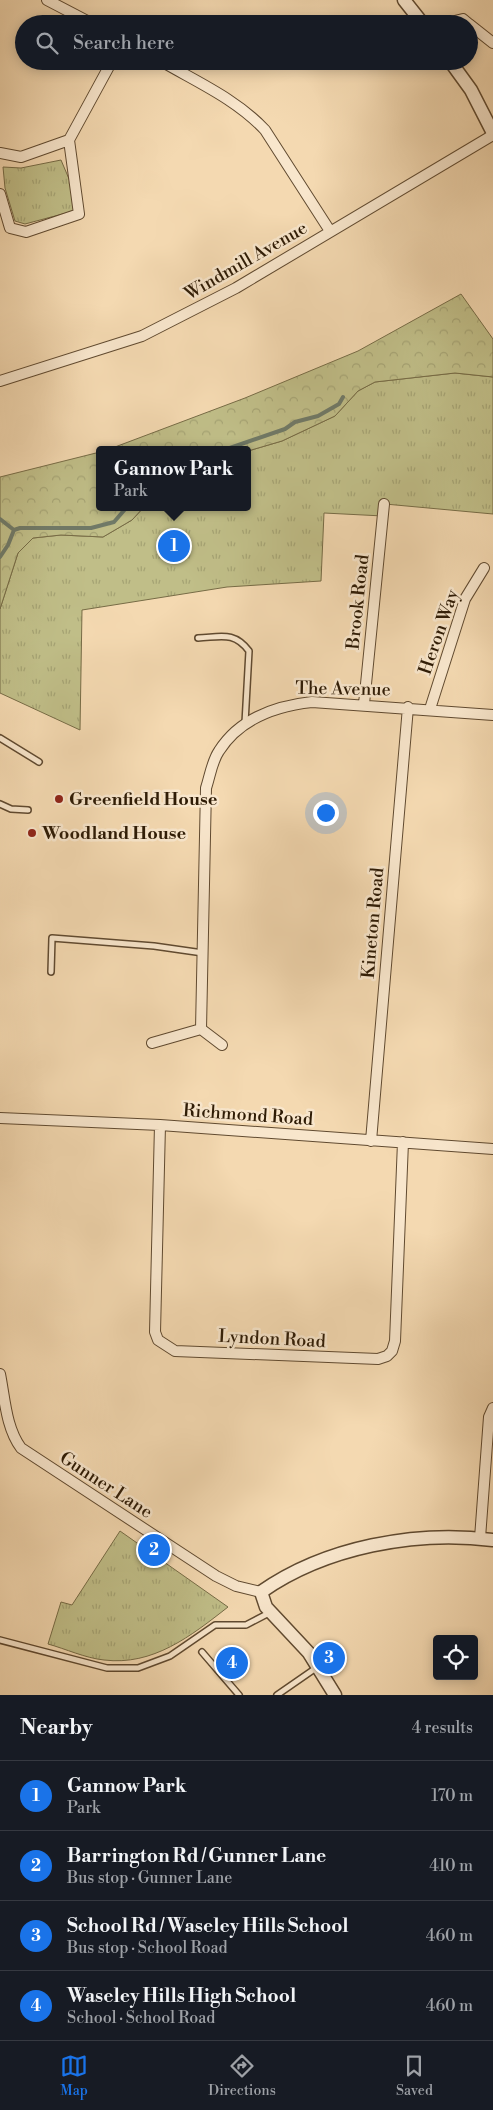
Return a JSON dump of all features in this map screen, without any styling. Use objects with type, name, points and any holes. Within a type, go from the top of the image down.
[{"type":"street","points":[[47,0],[76,15]]},
{"type":"street","points":[[404,0],[416,15]]},
{"type":"street","points":[[478,31],[493,43]]},
{"type":"street","points":[[0,194],[10,228],[26,232],[79,214],[69,140],[107,70]]},
{"type":"street","points":[[177,70],[235,103],[265,130],[330,231]]},
{"type":"street","points":[[457,70],[471,90],[493,134]]},
{"type":"street","name":"Windmill Avenue","points":[[0,381],[142,336],[236,288],[493,134]]},
{"type":"street","points":[[0,153],[21,157],[69,140]]},
{"type":"street","name":"Brook Road","points":[[364,704],[384,504]]},
{"type":"street","name":"Heron Way","points":[[430,709],[465,599],[484,568]]},
{"type":"street","name":"The Avenue","points":[[201,1029],[206,788],[218,752],[237,728],[259,715],[286,704],[312,702],[408,707],[493,715]]},
{"type":"street","name":"Kineton Road","points":[[371,1141],[408,707]]},
{"type":"street","points":[[152,1043],[201,1029],[222,1045]]},
{"type":"street","name":"Richmond Road","points":[[0,1118],[160,1125],[493,1149]]},
{"type":"street","name":"Lyndon Road","points":[[160,1125],[155,1332],[158,1340],[175,1351],[348,1359],[378,1359],[387,1356],[392,1351],[395,1341],[402,1142]]},
{"type":"street","name":"Gunner Lane","points":[[0,1374],[4,1422],[21,1448],[216,1576],[236,1586],[261,1592]]},
{"type":"street","points":[[335,1695],[319,1666],[298,1640],[269,1612],[261,1592],[276,1581],[310,1565],[356,1550],[439,1536],[486,1539],[489,1417],[493,1408]]},
{"type":"lane","points":[[198,638],[233,636],[243,643],[249,651],[245,724]]},
{"type":"lane","points":[[0,738],[39,762]]},
{"type":"lane","points":[[0,804],[12,809],[28,810]]},
{"type":"lane","points":[[51,972],[52,938],[154,946],[202,953]]},
{"type":"lane","points":[[0,1640],[107,1668],[138,1668],[170,1656],[215,1625],[246,1625],[269,1612]]},
{"type":"lane","points":[[202,1652],[239,1695]]},
{"type":"lane","points":[[276,1695],[319,1666]]},
{"type":"green space","points":[[61,160],[72,186],[74,211],[25,224],[15,221],[5,188],[3,167],[21,168]]},
{"type":"green space","points":[[461,294],[493,339],[493,377],[455,373],[375,382],[358,391],[335,416],[282,441],[251,450],[251,446],[118,446],[245,398],[358,351]]},
{"type":"green space","points":[[455,373],[493,377],[493,514],[385,504],[383,516],[324,513],[321,581],[227,587],[82,610],[80,730],[0,693],[0,609],[18,553],[33,538],[61,535],[103,537],[132,520],[140,511],[251,511],[251,450],[282,441],[335,416],[358,391],[375,382]]},
{"type":"green space","points":[[96,453],[96,511],[140,511],[132,520],[103,537],[61,535],[33,538],[18,553],[0,609],[0,477]]},
{"type":"green space","points":[[120,1531],[228,1607],[170,1647],[155,1654],[139,1658],[122,1661],[97,1659],[48,1644],[61,1602],[72,1605]]},
{"type":"waterway","points":[[236,446],[285,429],[295,422],[318,416],[339,404],[343,397]]},
{"type":"waterway","points":[[0,557],[8,545],[14,530],[20,528],[91,528],[114,522],[124,511]]},
{"type":"waterway","points":[[0,519],[14,530]]},
{"type":"place","name":"Gannow Park","points":[[174,546]]},
{"type":"place","name":"Greenfield House","points":[[59,799]]},
{"type":"place","name":"Woodland House","points":[[32,833]]},
{"type":"place","name":"Barrington Rd / Gunner Lane","points":[[154,1550]]},
{"type":"place","name":"School Rd / Waseley Hills School","points":[[329,1658]]},
{"type":"place","name":"Waseley Hills High School","points":[[232,1663]]}]
